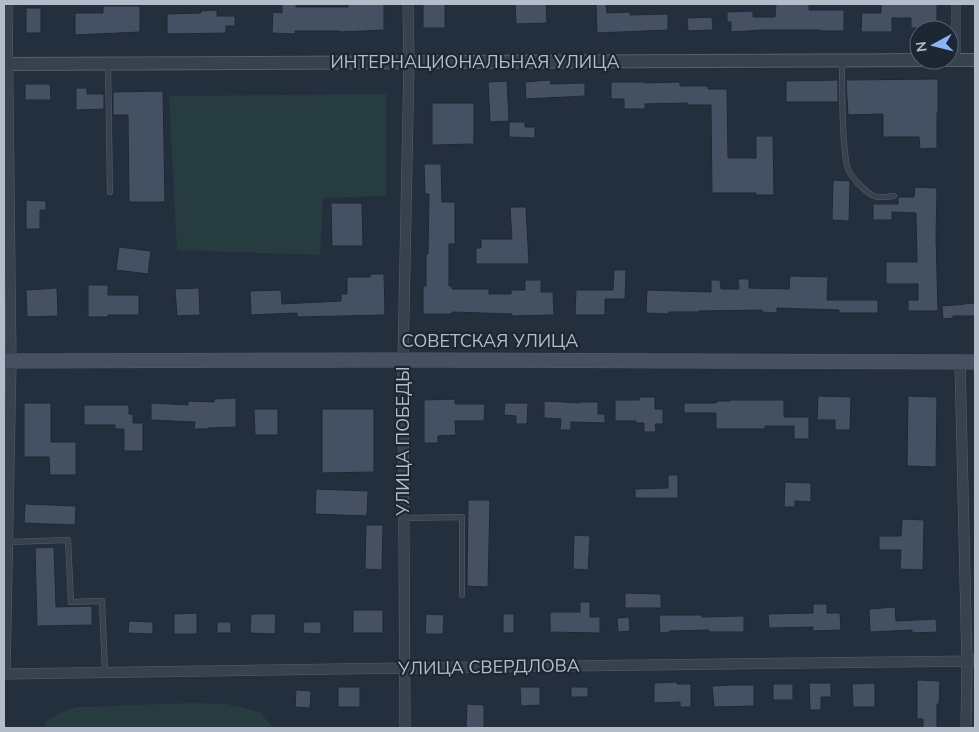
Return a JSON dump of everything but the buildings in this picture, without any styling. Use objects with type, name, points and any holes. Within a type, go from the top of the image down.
[{"type":"main road","name":"СОВЕТСКАЯ УЛИЦА","points":[[7,361],[975,362]]},
{"type":"street","points":[[5,674],[8,542],[5,64],[7,4]]},
{"type":"street","name":"УЛИЦА ПОБЕДЫ","points":[[405,728],[403,360],[408,4]]},
{"type":"street","points":[[954,20],[956,4]]},
{"type":"street","name":"ИНТЕРНАЦИОНАЛЬНАЯ УЛИЦА","points":[[5,64],[909,60]]},
{"type":"street","name":"ИНТЕРНАЦИОНАЛЬНАЯ УЛИЦА","points":[[959,60],[975,60]]},
{"type":"street","points":[[960,362],[971,661],[966,728]]},
{"type":"street","name":"УЛИЦА СВЕРДЛОВА","points":[[5,674],[971,661]]},
{"type":"lane","points":[[842,60],[843,132],[848,168],[858,184],[872,195],[876,197],[894,196]]},
{"type":"lane","points":[[108,64],[110,192]]},
{"type":"lane","points":[[404,518],[462,517],[462,595]]},
{"type":"lane","points":[[8,542],[68,540],[71,602],[102,601],[104,672]]},
{"type":"green space","points":[[386,94],[386,196],[323,198],[320,255],[177,250],[169,96]]},
{"type":"green space","points":[[194,703],[226,704],[261,713],[273,728],[43,728],[46,722],[60,713],[76,707]]}]
